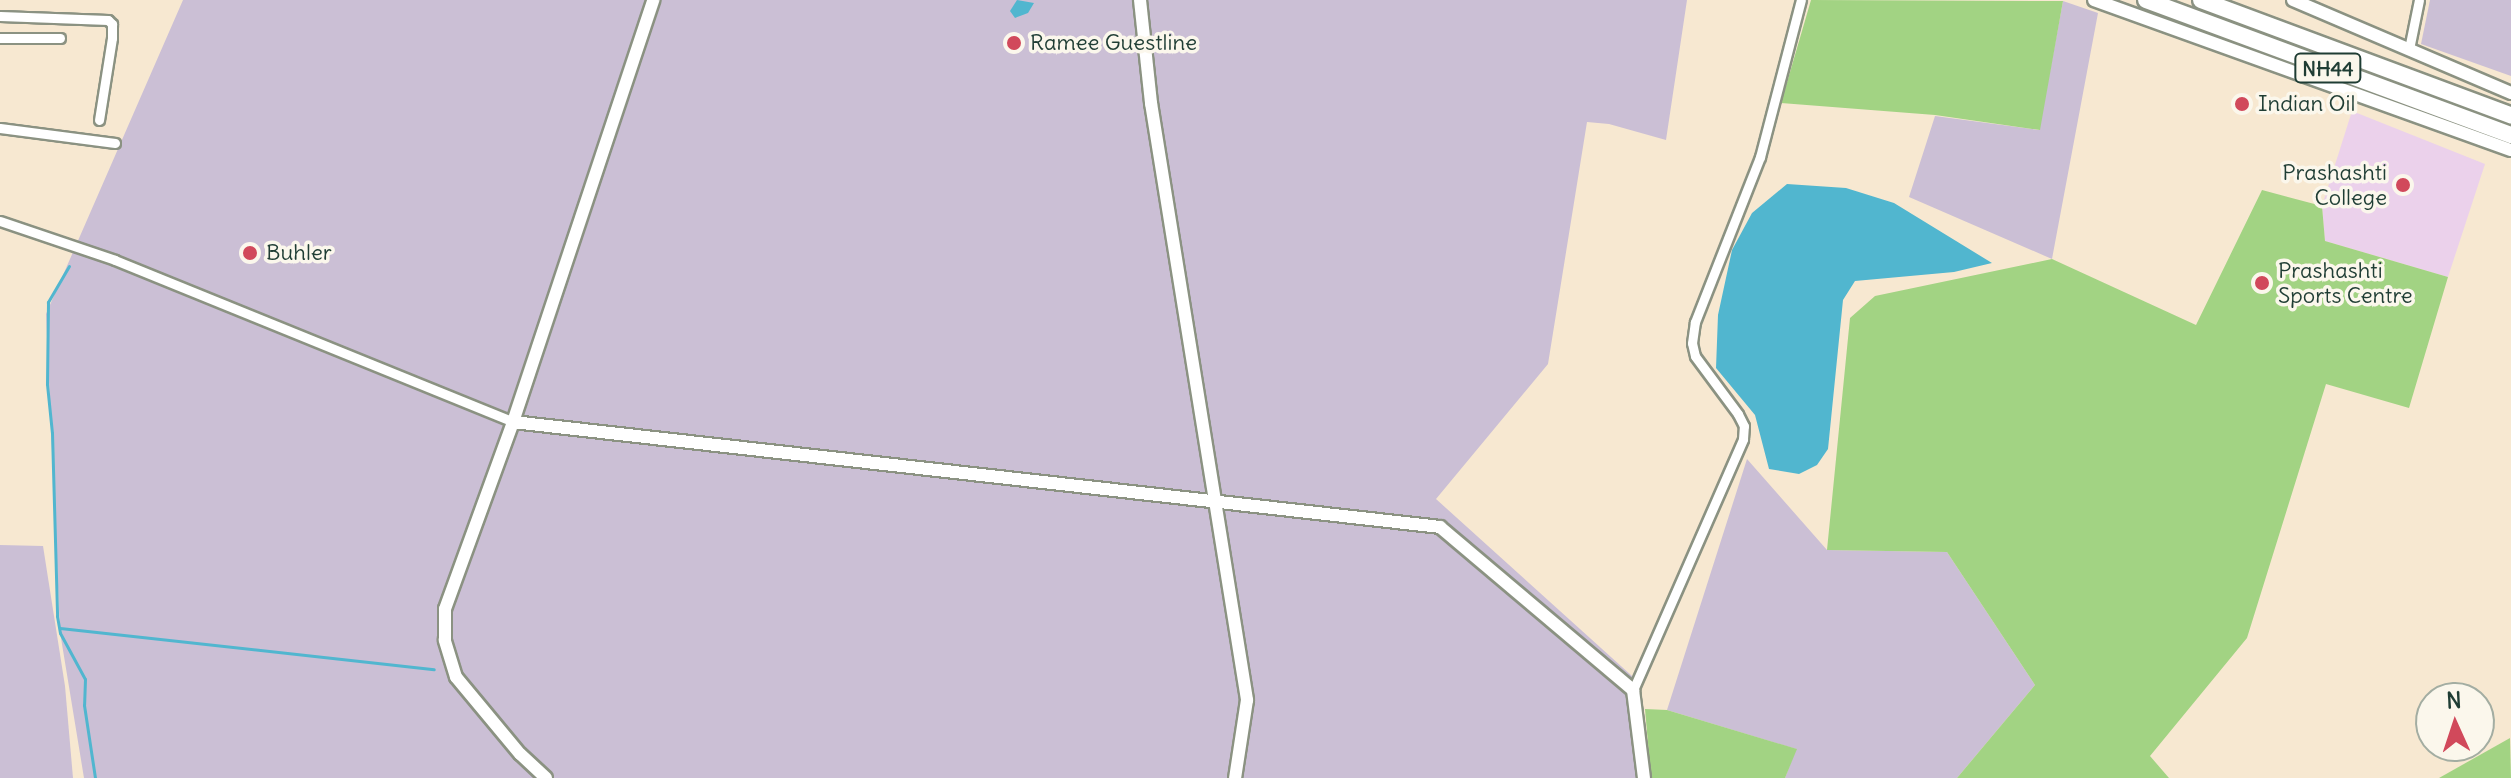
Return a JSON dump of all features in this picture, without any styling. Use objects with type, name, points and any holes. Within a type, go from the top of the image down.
[{"type":"highway","name":"NH44","points":[[2146,0],[2242,45],[2511,135]]},
{"type":"highway","name":"NH44","points":[[2201,0],[2511,115]]},
{"type":"street","points":[[546,778],[520,754],[456,677],[445,640],[445,609],[513,422],[653,0]]},
{"type":"street","points":[[1140,0],[1151,103],[1247,700],[1235,778]]},
{"type":"street","points":[[1644,778],[1633,690],[1743,439],[1744,426],[1738,414],[1695,356],[1692,343],[1695,322],[1760,157],[1801,0]]},
{"type":"street","points":[[2094,0],[2242,45],[2511,150]]},
{"type":"street","points":[[2293,0],[2511,93]]},
{"type":"street","points":[[2409,49],[2419,0]]},
{"type":"street","points":[[0,16],[103,17],[112,24],[99,120]]},
{"type":"street","points":[[0,38],[60,38]]},
{"type":"street","points":[[0,128],[115,143]]},
{"type":"street","points":[[0,221],[115,260],[513,422],[1440,527],[1633,690]]},
{"type":"shaded area","points":[[183,0],[1687,0],[1666,140],[1609,124],[1587,122],[1548,364],[1436,499],[1632,676],[1641,778],[84,778],[60,632],[46,314]]},
{"type":"shaded area","points":[[2430,0],[2511,0],[2511,76],[2421,44]]},
{"type":"shaded area","points":[[2063,1],[2098,13],[2052,259],[1909,197],[1935,116],[2039,130]]},
{"type":"shaded area","name":"Prashashti College","points":[[2352,111],[2485,164],[2448,277],[2325,241],[2322,206]]},
{"type":"shaded area","points":[[1747,459],[1827,550],[1947,552],[2035,685],[1957,778],[1785,778],[1796,749],[1667,710]]},
{"type":"shaded area","points":[[0,545],[43,546],[65,686],[73,778],[0,778]]},
{"type":"green space","points":[[1811,0],[2063,1],[2040,130],[1935,115],[1781,103]]},
{"type":"green space","points":[[2262,190],[2322,206],[2325,241],[2448,277],[2409,408],[2326,384],[2247,638],[2150,756],[2169,778],[1957,778],[2035,685],[1947,552],[1827,550],[1850,318],[1875,296],[2052,259],[2196,325]]},
{"type":"green space","points":[[1645,709],[1667,710],[1797,749],[1785,778],[1651,778]]},
{"type":"green space","points":[[2510,738],[2511,778],[2439,778],[2467,762],[2495,762],[2495,746]]},
{"type":"water","points":[[1017,0],[1034,3],[1028,13],[1015,18],[1010,11]]},
{"type":"water","points":[[1787,184],[1846,188],[1894,203],[1992,263],[1954,272],[1855,281],[1843,300],[1828,449],[1817,465],[1799,474],[1769,469],[1755,415],[1716,368],[1718,315],[1732,250],[1752,213]]},
{"type":"waterway","points":[[69,266],[48,302],[47,384],[52,433],[57,616],[60,633],[85,679],[84,705],[95,778]]},
{"type":"waterway","points":[[60,628],[434,669]]},
{"type":"place","name":"Ramee Guestline","points":[[1014,43]]},
{"type":"place","name":"Indian Oil","points":[[2242,104]]},
{"type":"place","name":"Prashashti College","points":[[2403,185]]},
{"type":"place","name":"Buhler","points":[[250,253]]},
{"type":"place","name":"Prashashti Sports Centre","points":[[2262,283]]}]
